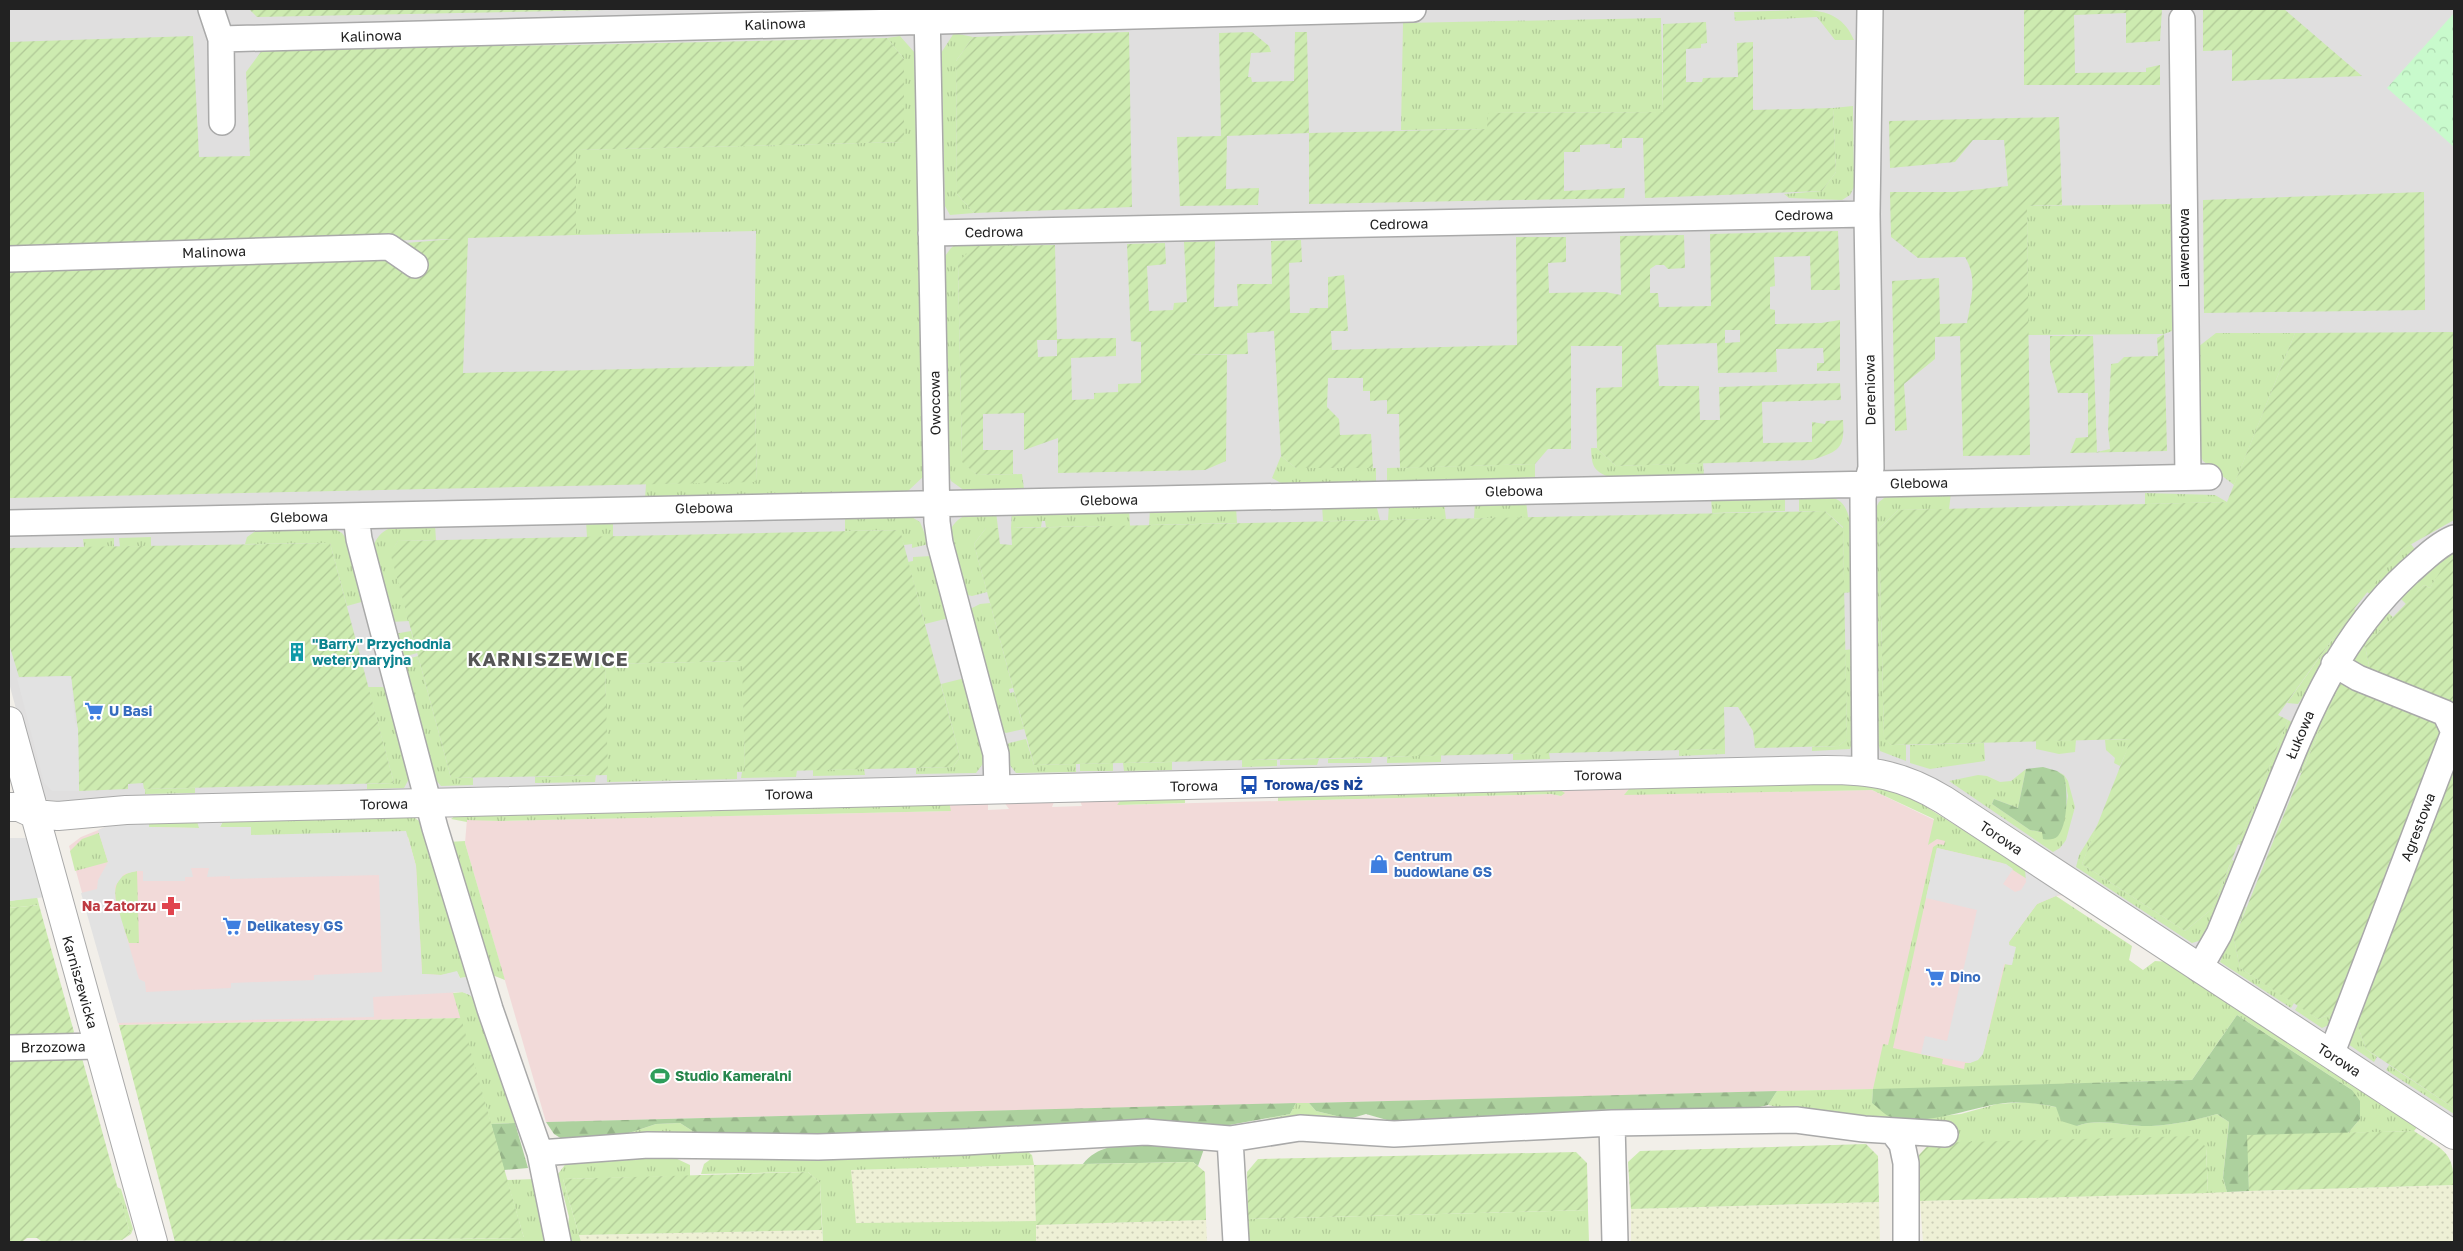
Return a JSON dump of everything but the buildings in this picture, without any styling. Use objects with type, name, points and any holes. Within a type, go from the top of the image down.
[{"type":"street","points":[[211,9],[221,39],[222,122]]},
{"type":"street","name":"Kalinowa","points":[[221,39],[927,14],[1413,9]]},
{"type":"street","name":"Dereniowa","points":[[1865,771],[1863,497],[1871,468],[1867,214],[1870,9]]},
{"type":"street","name":"Owocowa","points":[[927,14],[937,503],[940,543],[996,754],[997,790]]},
{"type":"street","name":"Lawendowa","points":[[2182,19],[2199,477]]},
{"type":"street","name":"Cedrowa","points":[[931,233],[1867,214]]},
{"type":"street","name":"Malinowa","points":[[9,259],[389,247],[415,264]]},
{"type":"street","name":"Glebowa","points":[[9,523],[2199,477]]},
{"type":"street","points":[[356,516],[359,539],[429,803],[488,1002],[540,1153],[558,1242]]},
{"type":"street","name":"Łukowa","points":[[2198,969],[2219,934],[2311,707],[2334,664],[2364,622],[2395,585],[2428,555],[2454,538]]},
{"type":"street","name":"Agrestowa","points":[[2331,1055],[2454,732],[2445,713],[2358,678],[2334,664]]},
{"type":"street","name":"Karniszewicka","points":[[9,721],[21,811],[98,1046],[151,1242]]},
{"type":"street","name":"Torowa","points":[[21,811],[58,816],[126,810],[1825,770],[1865,771],[1901,778],[1934,794],[2198,969],[2454,1135]]},
{"type":"street","name":"Brzozowa","points":[[9,1048],[98,1046]]},
{"type":"street","points":[[540,1153],[648,1145],[818,1147],[1146,1132],[1230,1139],[1300,1128],[1394,1134],[1612,1123],[1796,1120],[1892,1131],[1945,1134]]},
{"type":"street","points":[[1612,1123],[1615,1242]]},
{"type":"street","points":[[1892,1131],[1902,1144],[1906,1163],[1906,1242]]},
{"type":"street","points":[[1230,1139],[1236,1242]]},
{"type":"shaded area","points":[[9,9],[2454,9],[2454,1124],[1937,784],[68,802],[47,800],[38,790],[9,683]]},
{"type":"shaded area","points":[[71,676],[75,722],[78,729],[79,791],[52,791],[44,783],[17,678]]},
{"type":"shaded area","points":[[1632,785],[1625,794],[1872,790],[1957,831],[2065,895],[2056,896],[1995,1080],[1873,1089],[546,1122],[465,843],[467,819],[499,821],[950,811],[949,801],[988,801],[988,810],[1009,809],[1004,802],[1054,802],[1052,807],[1082,806],[1080,801],[1122,798],[1118,805],[1551,794],[1561,796],[1555,787]]},
{"type":"shaded area","points":[[149,821],[149,827],[199,828],[197,821],[223,821],[220,827],[251,827],[251,835],[406,831],[416,866],[422,974],[441,975],[457,971],[460,978],[469,977],[475,1000],[470,995],[462,992],[373,997],[374,1017],[118,1023],[81,893],[97,889],[98,880],[108,862],[98,830],[110,825]],"holes":[[[191,868],[209,868],[207,877],[230,876],[230,879],[379,875],[382,972],[314,975],[314,980],[231,983],[231,988],[146,992],[145,982],[139,979],[115,898],[115,886],[124,874],[137,871],[143,871],[143,881],[185,881],[185,877],[193,877]]]},
{"type":"shaded area","points":[[108,826],[406,831],[461,1018],[119,1025],[69,846],[81,837]]},
{"type":"shaded area","points":[[9,838],[29,838],[46,897],[9,901]]},
{"type":"shaded area","points":[[1937,848],[2006,864],[2013,869],[2003,884],[2015,892],[2021,890],[2026,882],[2025,869],[2065,895],[2058,895],[2037,904],[2009,942],[2009,945],[2016,947],[2012,965],[2004,964],[1983,1054],[1978,1060],[1970,1063],[1921,1054],[1925,1036],[1947,1041],[1977,910],[1926,898]]},
{"type":"green space","points":[[249,9],[655,9],[257,17]]},
{"type":"green space","points":[[2024,9],[2162,9],[2160,41],[2126,43],[2126,13],[2074,15],[2075,73],[2146,72],[2146,68],[2160,65],[2160,85],[2024,85]]},
{"type":"green space","points":[[2203,9],[2284,9],[2362,76],[2232,81],[2232,50],[2203,51]]},
{"type":"green space","points":[[1809,10],[1831,15],[1842,22],[1854,40],[1835,40],[1817,17],[1735,21],[1734,12]]},
{"type":"green space","points":[[2454,13],[2454,147],[2387,88]]},
{"type":"green space","points":[[1661,18],[1663,112],[1489,113],[1488,129],[1401,130],[1403,23]]},
{"type":"green space","points":[[1706,22],[1707,43],[1701,44],[1701,48],[1686,49],[1686,82],[1702,82],[1703,78],[1738,77],[1737,43],[1753,42],[1753,110],[1833,108],[1836,172],[1822,191],[1645,198],[1643,138],[1622,138],[1622,148],[1610,148],[1610,144],[1580,145],[1580,152],[1564,152],[1564,191],[1625,188],[1624,198],[1309,204],[1309,133],[1487,129],[1488,113],[1663,112],[1663,24]]},
{"type":"green space","points":[[1129,32],[1132,207],[974,213],[957,194],[956,61],[973,37]]},
{"type":"green space","points":[[1252,32],[1269,46],[1271,52],[1251,53],[1248,77],[1251,77],[1252,82],[1294,81],[1295,32],[1307,32],[1309,133],[1227,136],[1226,189],[1259,188],[1258,205],[1180,206],[1177,137],[1221,136],[1219,33]]},
{"type":"green space","points":[[954,33],[973,37],[956,61],[957,194],[974,213],[950,215],[945,206],[941,53]]},
{"type":"green space","points":[[193,36],[199,157],[250,156],[246,72],[263,49],[887,38],[904,59],[904,142],[576,150],[576,235],[468,238],[463,373],[754,366],[757,482],[9,498],[9,267],[224,258],[454,239],[9,250],[9,42]]},
{"type":"green space","points":[[900,36],[915,53],[925,475],[908,491],[645,499],[646,484],[757,481],[754,366],[756,231],[576,235],[575,150],[904,142],[904,59],[887,38]]},
{"type":"green space","points":[[1853,106],[1854,187],[1850,195],[1842,200],[1789,198],[1784,194],[1822,191],[1836,172],[1833,108]]},
{"type":"green space","points":[[2059,117],[2062,205],[2027,206],[2030,455],[1963,456],[1960,336],[1935,337],[1935,359],[1904,384],[1907,430],[1895,431],[1892,281],[1939,278],[1940,324],[1967,323],[1972,297],[1972,281],[1969,265],[1965,257],[1918,258],[1891,237],[1890,192],[1955,192],[2008,186],[2004,140],[1973,140],[1955,162],[1890,168],[1889,121]]},
{"type":"green space","points":[[2424,192],[2425,310],[2204,313],[2203,200]]},
{"type":"green space","points":[[2171,204],[2172,331],[2164,334],[2028,335],[2027,206]]},
{"type":"green space","points":[[1838,231],[1840,290],[1811,290],[1810,256],[1774,257],[1775,286],[1770,287],[1770,309],[1775,310],[1775,324],[1821,323],[1840,320],[1840,371],[1817,371],[1817,363],[1824,363],[1823,348],[1776,349],[1777,372],[1718,373],[1717,343],[1656,345],[1659,386],[1699,386],[1700,420],[1720,420],[1719,387],[1840,383],[1841,400],[1762,402],[1763,443],[1812,442],[1812,422],[1825,424],[1826,421],[1843,420],[1841,443],[1838,448],[1829,454],[1812,460],[1616,466],[1597,448],[1596,388],[1622,387],[1622,346],[1571,346],[1571,449],[1548,449],[1535,464],[1400,468],[1399,414],[1387,414],[1387,400],[1370,401],[1370,391],[1363,391],[1363,378],[1328,378],[1327,407],[1339,419],[1340,435],[1371,434],[1373,468],[1296,468],[1281,456],[1274,331],[1247,333],[1248,354],[1185,355],[1227,355],[1226,461],[1205,470],[1058,473],[1058,438],[1024,450],[1024,413],[983,414],[983,450],[1013,450],[1013,474],[977,475],[962,462],[958,262],[975,246],[1055,245],[1057,339],[1116,338],[1116,356],[1071,358],[1072,400],[1094,399],[1094,393],[1118,392],[1118,384],[1141,383],[1141,342],[1131,341],[1127,244],[1165,243],[1166,264],[1147,266],[1149,311],[1173,310],[1174,303],[1187,302],[1184,242],[1215,241],[1214,307],[1238,306],[1237,284],[1272,284],[1271,241],[1301,240],[1302,262],[1289,263],[1290,313],[1309,313],[1310,308],[1328,308],[1328,277],[1344,275],[1348,331],[1331,331],[1332,350],[1517,345],[1516,237],[1566,237],[1566,262],[1548,263],[1549,293],[1605,292],[1621,295],[1620,236],[1684,235],[1685,268],[1668,269],[1664,265],[1656,265],[1650,269],[1650,293],[1658,293],[1659,307],[1711,306],[1710,234]],"holes":[[[1725,330],[1740,330],[1740,342],[1725,343]],[[1037,340],[1057,340],[1057,356],[1038,357]]]},
{"type":"green space","points":[[1007,237],[1013,246],[958,262],[962,461],[977,475],[1022,474],[1024,489],[965,491],[951,481],[947,469],[942,260],[951,248],[961,240]]},
{"type":"green space","points":[[2454,332],[2454,520],[2401,550],[2354,609],[2278,715],[2288,720],[2212,909],[2185,931],[2082,864],[2131,739],[1891,745],[1884,738],[1879,529],[1898,510],[2227,502],[2295,333]]},
{"type":"green space","points":[[2216,333],[2295,333],[2234,485],[2203,461],[2197,448],[2198,347]]},
{"type":"green space","points":[[2164,334],[2167,451],[2070,453],[2076,438],[2088,437],[2088,393],[2058,393],[2050,364],[2050,336],[2093,336],[2097,452],[2110,449],[2108,429],[2111,364],[2118,363],[2124,357],[2158,356],[2157,338]]},
{"type":"green space","points":[[1591,448],[1597,448],[1616,466],[1703,463],[1704,476],[1609,477],[1599,472],[1594,466]]},
{"type":"green space","points":[[1281,456],[1296,468],[1376,468],[1376,482],[1281,483],[1272,478]]},
{"type":"green space","points":[[1535,464],[1535,479],[1387,483],[1387,468]]},
{"type":"green space","points":[[1951,493],[1949,509],[1898,510],[1879,529],[1884,737],[1891,745],[1906,745],[1906,761],[1880,751],[1877,738],[1873,514],[1879,502],[1889,494]]},
{"type":"green space","points":[[2145,493],[2215,495],[2227,502],[2145,504]]},
{"type":"green space","points":[[1785,496],[1785,511],[1712,513],[1711,497]]},
{"type":"green space","points":[[1799,496],[1829,497],[1838,500],[1844,506],[1849,516],[1851,528],[1853,557],[1852,592],[1844,593],[1843,527],[1825,511],[1799,511]]},
{"type":"green space","points":[[1526,501],[1528,518],[1474,518],[1475,502]]},
{"type":"green space","points":[[1444,503],[1446,519],[1388,520],[1389,504]]},
{"type":"green space","points":[[1376,504],[1380,520],[1323,521],[1322,505]]},
{"type":"green space","points":[[1236,507],[1237,523],[1149,525],[1150,509]]},
{"type":"green space","points":[[1129,509],[1130,526],[1046,527],[1045,521],[1042,521],[1041,527],[1011,528],[1012,512]]},
{"type":"green space","points":[[1825,511],[1843,528],[1847,739],[1839,746],[1755,748],[1753,731],[1738,707],[1724,707],[1725,749],[1034,765],[974,544],[986,528],[998,528],[1000,544],[1012,545],[1011,528]]},
{"type":"green space","points":[[996,512],[998,528],[986,528],[974,544],[987,592],[972,596],[963,594],[950,531],[954,524],[964,516],[975,513]]},
{"type":"green space","points":[[845,515],[910,516],[920,522],[929,544],[912,548],[912,544],[904,545],[899,530],[845,531]]},
{"type":"green space","points":[[586,521],[613,521],[613,537],[587,537]]},
{"type":"green space","points":[[435,525],[436,540],[398,541],[391,552],[409,621],[391,622],[373,548],[377,539],[383,532],[398,526]]},
{"type":"green space","points":[[331,527],[342,533],[348,541],[365,601],[347,606],[330,543],[245,544],[247,537],[260,528]]},
{"type":"green space","points":[[900,530],[960,757],[953,767],[745,772],[742,661],[605,664],[608,775],[451,778],[390,552],[398,541]]},
{"type":"green space","points":[[151,537],[151,546],[120,547],[119,538]]},
{"type":"green space","points":[[114,538],[114,547],[84,547],[83,539]]},
{"type":"green space","points":[[330,543],[394,783],[144,789],[143,783],[128,784],[128,789],[79,791],[78,730],[71,676],[19,677],[9,644],[9,548]]},
{"type":"green space","points":[[2411,544],[2416,551],[2374,597],[2367,592],[2401,550]]},
{"type":"green space","points":[[2454,548],[2454,558],[2443,568],[2430,588],[2424,585],[2406,604],[2398,596]]},
{"type":"green space","points":[[932,556],[949,618],[925,624],[908,562],[913,561],[913,557]]},
{"type":"green space","points":[[2454,558],[2454,708],[2451,703],[2370,670],[2365,646],[2424,585],[2430,588],[2443,567]]},
{"type":"green space","points":[[990,603],[1013,688],[1009,689],[1010,693],[1014,692],[1024,729],[1006,733],[1000,730],[968,610],[980,604]]},
{"type":"green space","points":[[2354,609],[2360,614],[2298,704],[2287,703]]},
{"type":"green space","points":[[2385,610],[2393,617],[2365,646],[2370,670],[2354,669],[2351,655]]},
{"type":"green space","points":[[411,631],[417,653],[400,658],[394,634]]},
{"type":"green space","points":[[1853,649],[1854,740],[1850,749],[1812,751],[1812,747],[1839,746],[1847,739],[1845,650]]},
{"type":"green space","points":[[418,656],[451,778],[473,778],[473,785],[441,786],[435,779],[400,661]]},
{"type":"green space","points":[[743,661],[745,771],[797,770],[796,777],[741,778],[742,772],[737,772],[737,779],[607,782],[605,664]]},
{"type":"green space","points":[[965,678],[985,761],[976,773],[916,774],[916,768],[953,767],[960,757],[941,684]]},
{"type":"green space","points":[[2340,680],[2444,725],[2394,870],[2387,867],[2401,841],[2340,685],[2301,773],[2295,771]]},
{"type":"green space","points":[[2340,684],[2434,722],[2440,735],[2400,840],[2387,867],[2384,881],[2334,1013],[2318,1019],[2240,968],[2234,939],[2291,797]]},
{"type":"green space","points":[[368,687],[388,689],[410,777],[404,788],[367,789],[367,784],[394,783]]},
{"type":"green space","points":[[2288,720],[2292,722],[2242,846],[2238,844]]},
{"type":"green space","points":[[1026,739],[1034,765],[1076,764],[1076,772],[1016,773],[1009,764],[1004,748],[1009,743]]},
{"type":"green space","points":[[2132,739],[2120,766],[2114,763],[2115,758],[2106,750],[2105,740]]},
{"type":"green space","points":[[2076,740],[2075,752],[2059,754],[2036,749],[2036,741]]},
{"type":"green space","points":[[1984,743],[1985,761],[1930,769],[1910,763],[1910,745]]},
{"type":"green space","points":[[1725,749],[1725,754],[1679,756],[1679,750]]},
{"type":"green space","points":[[1549,753],[1550,759],[1513,760],[1513,754]]},
{"type":"green space","points":[[1441,755],[1441,762],[1387,763],[1387,757]]},
{"type":"green space","points":[[1372,758],[1371,763],[1328,763],[1328,759]]},
{"type":"green space","points":[[1319,759],[1317,765],[1280,765],[1280,760]]},
{"type":"green space","points":[[1242,760],[1277,760],[1277,766],[1242,767]]},
{"type":"green space","points":[[1172,762],[1172,770],[1124,771],[1123,763]]},
{"type":"green space","points":[[1113,763],[1113,771],[1080,771],[1080,764]]},
{"type":"green space","points":[[2454,766],[2454,1108],[2366,1049],[2357,1024]]},
{"type":"green space","points":[[2043,767],[2057,771],[2064,776],[2066,790],[2064,824],[2058,836],[2051,839],[2043,839],[2042,832],[2030,830],[1992,804],[1994,799],[2018,808],[2026,769]]},
{"type":"green space","points":[[864,769],[865,775],[813,776],[813,770]]},
{"type":"green space","points":[[2026,769],[2018,808],[1994,799],[1992,804],[2030,830],[2042,832],[2062,828],[2068,796],[2064,776],[2057,771],[2064,775],[2068,781],[2075,807],[2066,840],[2060,848],[2053,852],[1949,781],[1978,775],[1987,776],[2000,782],[2011,781]]},
{"type":"green space","points":[[596,775],[595,782],[535,783],[535,777]]},
{"type":"green space","points":[[1728,782],[1868,784],[1909,796],[2025,869],[2027,879],[2002,863],[1937,848],[1893,1048],[1943,1059],[1942,1064],[1964,1069],[1965,1063],[1970,1063],[1984,1050],[2005,964],[2011,965],[2009,942],[2037,904],[2056,896],[2132,946],[2129,960],[2143,970],[2155,961],[2170,962],[2419,1125],[2414,1131],[2348,1133],[2360,1119],[2352,1090],[2237,1015],[2192,1080],[1873,1090],[1872,1103],[1912,1119],[1961,1114],[1997,1104],[2028,1102],[2056,1107],[2077,1126],[2094,1122],[2142,1126],[2160,1125],[2184,1122],[2217,1114],[2229,1122],[2223,1178],[2227,1192],[2208,1193],[2206,1147],[1930,1143],[1768,1105],[1777,1091],[1873,1089],[1883,1044],[1888,1045],[1933,847],[1938,844],[1944,845],[1945,841],[1937,839],[1928,845],[1934,819],[1872,790],[1624,795],[1632,785]]},
{"type":"green space","points":[[1555,787],[1565,793],[1561,796],[1551,794],[1278,801],[1278,794]]},
{"type":"green space","points":[[195,788],[195,793],[145,794],[145,789]]},
{"type":"green space","points":[[1185,796],[1185,803],[1117,805],[1122,798]]},
{"type":"green space","points":[[949,801],[951,811],[499,821],[467,820],[467,822],[451,819],[456,815]]},
{"type":"green space","points":[[412,816],[422,823],[469,977],[460,978],[457,972],[441,975],[422,974],[416,866],[408,837],[251,835],[251,827],[220,827],[223,821]]},
{"type":"green space","points":[[149,821],[197,821],[200,828],[149,827]]},
{"type":"green space","points":[[2098,824],[2082,864],[2185,931],[2212,909],[2232,860],[2236,862],[2222,902],[2202,940],[2192,943],[2076,867],[2079,855]]},
{"type":"green space","points":[[99,833],[108,862],[75,871],[70,851],[82,839]]},
{"type":"green space","points":[[465,841],[505,980],[487,973],[448,842]]},
{"type":"green space","points":[[137,871],[139,943],[129,943],[118,911],[115,890],[118,881],[125,875]]},
{"type":"green space","points":[[37,897],[39,905],[9,908],[9,901]]},
{"type":"green space","points":[[39,905],[74,1032],[70,1036],[9,1038],[9,908]]},
{"type":"green space","points":[[2241,905],[2246,907],[2234,939],[2240,968],[2294,1003],[2291,1008],[2220,962]]},
{"type":"green space","points":[[2374,968],[2377,969],[2357,1024],[2366,1049],[2377,1057],[2374,1062],[2348,1044]]},
{"type":"green space","points":[[463,992],[475,1000],[515,1123],[491,1124],[453,993]]},
{"type":"green space","points":[[2298,1005],[2318,1019],[2334,1013],[2331,1024],[2322,1028],[2295,1010]]},
{"type":"green space","points":[[2237,1015],[2352,1090],[2360,1101],[2360,1119],[2348,1133],[2248,1136],[2249,1191],[2227,1192],[2223,1178],[2229,1122],[2217,1114],[2185,1122],[2160,1125],[2142,1126],[2094,1122],[2077,1126],[2061,1121],[2056,1107],[2034,1104],[1998,1104],[1930,1119],[1903,1120],[1888,1116],[1872,1103],[1873,1089],[2192,1080]]},
{"type":"green space","points":[[461,1018],[524,1238],[175,1242],[119,1025]]},
{"type":"green space","points":[[9,1055],[82,1058],[130,1233],[122,1240],[41,1241],[37,1238],[27,1238],[23,1241],[9,1241]]},
{"type":"green space","points":[[2389,1065],[2454,1108],[2454,1114],[2386,1070]]},
{"type":"green space","points":[[1777,1091],[1768,1105],[1742,1111],[1411,1120],[1387,1120],[1366,1114],[1349,1119],[1316,1111],[1309,1103]]},
{"type":"green space","points":[[1296,1103],[1309,1103],[1316,1111],[1349,1119],[1323,1117],[1265,1119],[1290,1114]]},
{"type":"green space","points":[[1296,1103],[1290,1114],[1213,1128],[702,1137],[680,1123],[656,1124],[611,1139],[562,1139],[554,1134],[546,1122]]},
{"type":"green space","points":[[515,1123],[528,1168],[504,1170],[491,1124]]},
{"type":"green space","points":[[680,1123],[702,1137],[611,1139],[656,1124]]},
{"type":"green space","points":[[2414,1131],[2439,1147],[2448,1157],[2452,1164],[2454,1185],[2249,1191],[2247,1135]]},
{"type":"green space","points":[[2195,1136],[2206,1147],[2208,1193],[1920,1201],[1919,1155],[1930,1143]]},
{"type":"green space","points":[[1140,1143],[1205,1146],[1198,1166],[1193,1162],[1083,1164],[1095,1153],[1108,1147]]},
{"type":"green space","points":[[1866,1144],[1878,1156],[1879,1202],[1631,1209],[1628,1162],[1640,1151]]},
{"type":"green space","points":[[1023,1148],[1032,1155],[1034,1165],[851,1170],[856,1223],[1036,1221],[1036,1242],[823,1242],[820,1183],[808,1172],[701,1174],[704,1164],[715,1156],[968,1155]]},
{"type":"green space","points":[[1576,1152],[1587,1163],[1588,1210],[1248,1219],[1247,1172],[1258,1159]]},
{"type":"green space","points":[[673,1157],[690,1165],[690,1176],[563,1179],[581,1242],[566,1242],[569,1217],[558,1174],[567,1162]]},
{"type":"green space","points":[[1193,1162],[1205,1172],[1206,1220],[1036,1225],[1034,1165]]},
{"type":"green space","points":[[1034,1165],[1036,1221],[856,1224],[850,1170]]},
{"type":"green space","points":[[808,1172],[820,1183],[822,1230],[579,1235],[563,1179]]},
{"type":"green space","points":[[535,1179],[551,1242],[311,1242],[524,1238],[507,1180]]},
{"type":"green space","points":[[2454,1185],[2454,1242],[1923,1242],[1920,1201]]},
{"type":"green space","points":[[117,1187],[121,1189],[133,1229],[131,1234],[122,1240],[130,1233]]},
{"type":"green space","points":[[1879,1202],[1880,1242],[1631,1242],[1631,1209]]},
{"type":"green space","points":[[1588,1210],[1589,1242],[1249,1242],[1248,1219]]},
{"type":"green space","points":[[1206,1220],[1207,1242],[1036,1242],[1036,1225]]},
{"type":"green space","points":[[822,1230],[823,1242],[581,1242],[579,1235]]},
{"type":"place","name":"\"Barry\" Przychodnia weterynaryjna","points":[[297,652]]},
{"type":"place","name":"U Basi","points":[[94,711]]},
{"type":"place","name":"Torowa/GS NŻ","points":[[1249,785]]},
{"type":"place","name":"Centrum budowlane GS","points":[[1379,864]]},
{"type":"place","name":"Na Zatorzu","points":[[171,906]]},
{"type":"place","name":"Delikatesy GS","points":[[232,926]]},
{"type":"place","name":"Dino","points":[[1935,977]]},
{"type":"place","name":"Studio Kameralni","points":[[660,1076]]},
{"type":"district","name":"KARNISZEWICE","points":[[548,659]]}]
